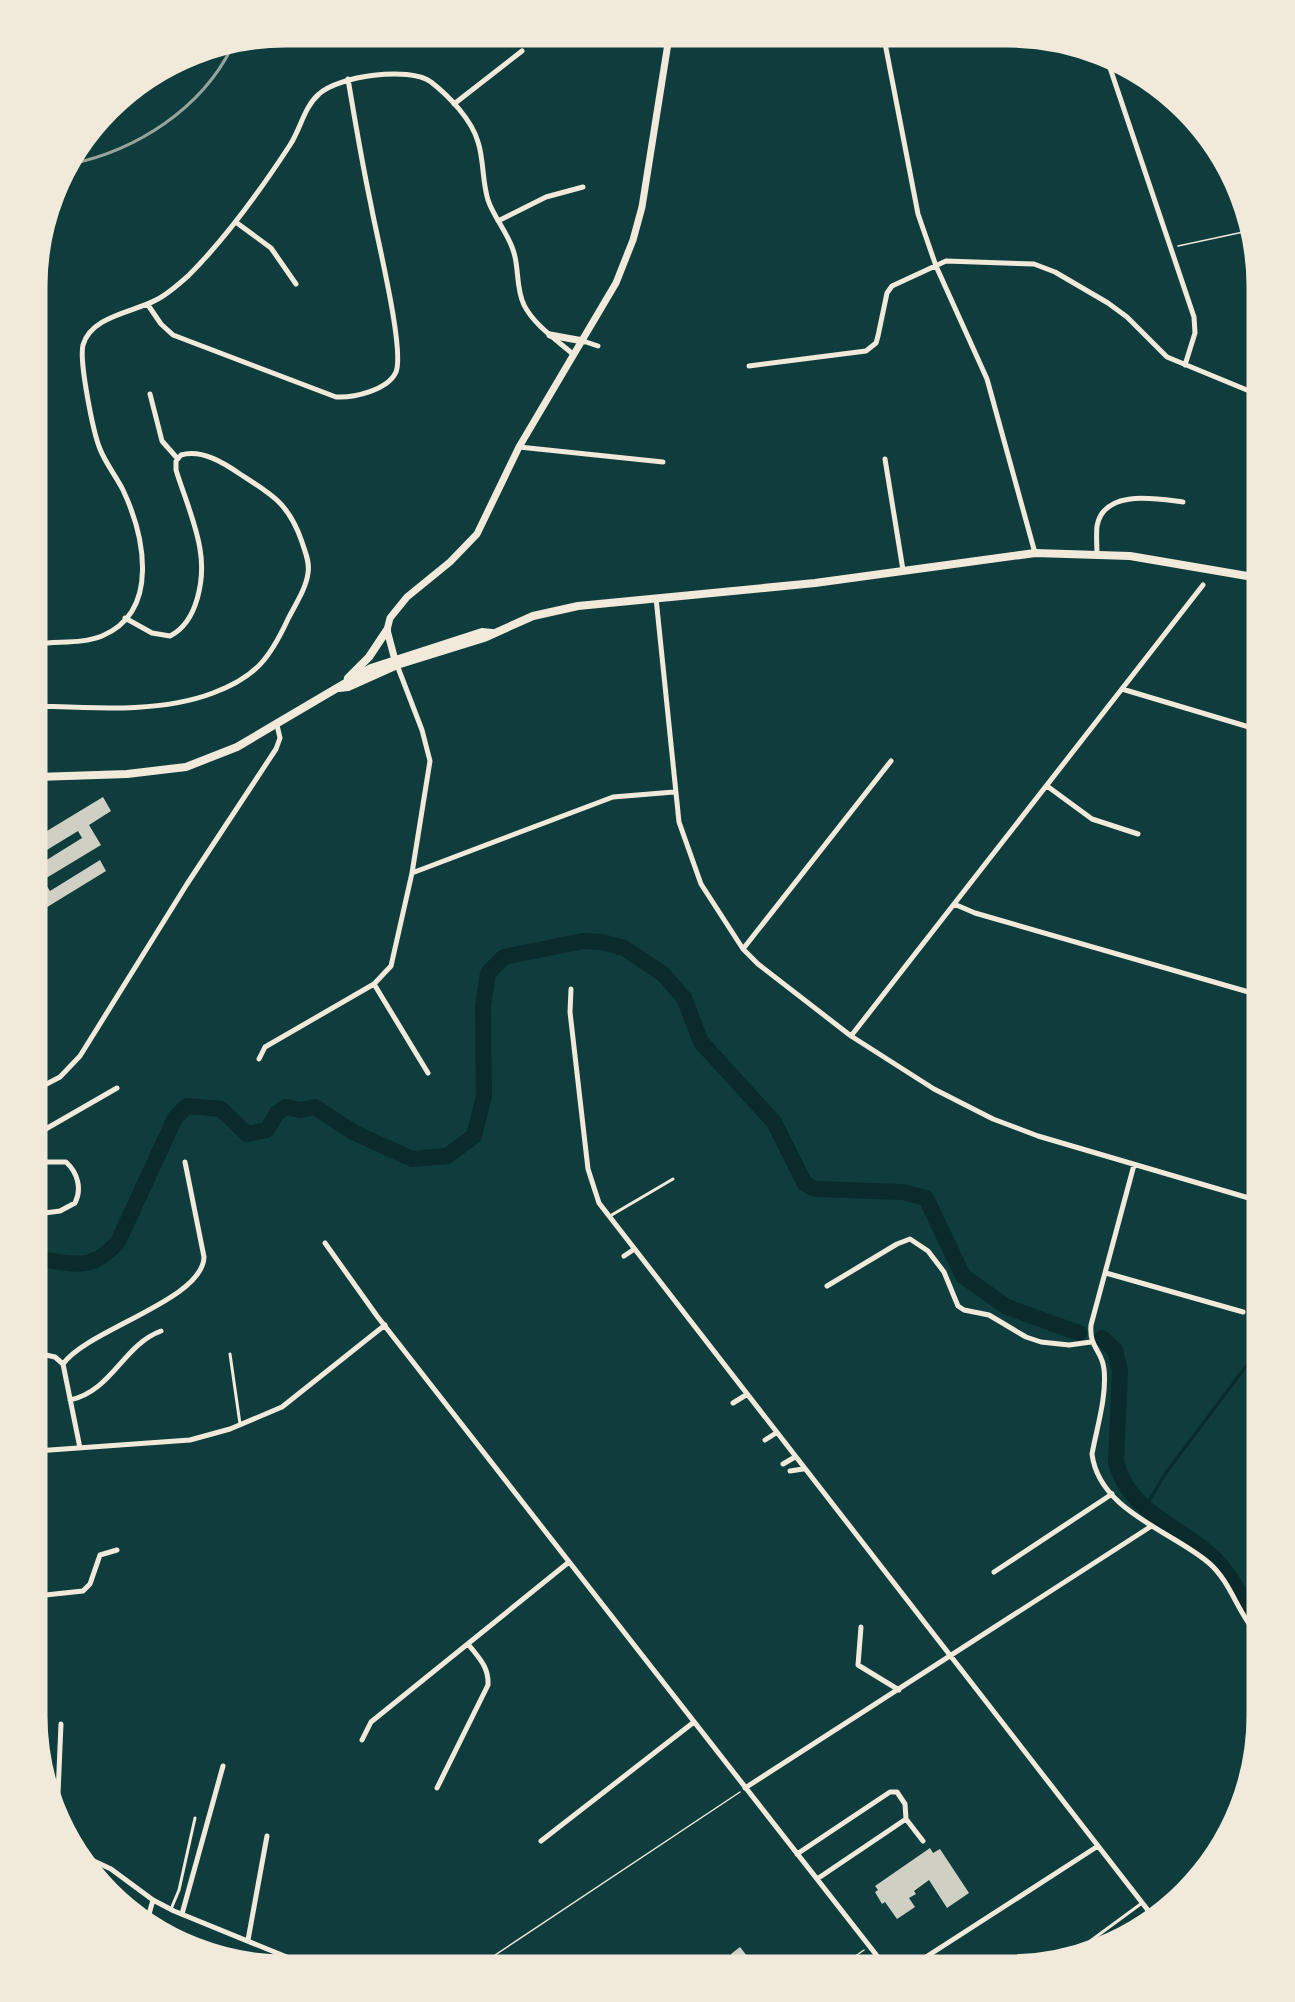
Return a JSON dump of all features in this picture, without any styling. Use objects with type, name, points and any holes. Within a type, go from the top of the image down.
[{"type":"main road","points":[[345,682],[482,632],[492,633],[558,610],[815,583],[1035,553],[1097,555],[1172,562],[1248,576]]},
{"type":"main road","points":[[46,777],[127,774],[186,767],[220,755],[277,725],[339,688],[369,657],[387,630]]},
{"type":"main road","points":[[339,688],[348,687],[395,662]]},
{"type":"street","points":[[259,1059],[265,1047],[374,984],[391,966],[412,873],[430,761],[422,730],[395,662],[387,630],[393,613],[407,597],[450,562],[477,534],[519,447],[616,283],[633,240],[646,185],[668,46]]},
{"type":"street","points":[[886,46],[918,214],[936,266],[987,379],[1035,553]]},
{"type":"street","points":[[454,104],[522,51]]},
{"type":"street","points":[[1110,69],[1195,324],[1193,342],[1185,364]]},
{"type":"street","points":[[46,643],[100,636],[125,618],[137,600],[144,557],[125,493],[104,457],[95,435],[82,354],[89,332],[96,326],[148,305],[174,288],[237,223],[292,142],[311,102],[322,91],[348,79],[412,74],[430,81],[454,104],[475,133],[487,197],[514,253],[522,302],[550,335],[574,355]]},
{"type":"street","points":[[148,305],[161,324],[173,335],[336,398],[356,396],[387,383],[394,376],[398,364],[391,299],[348,79]]},
{"type":"street","points":[[498,221],[546,197],[583,187]]},
{"type":"street","points":[[237,223],[271,248],[296,284]]},
{"type":"street","points":[[748,366],[866,351],[876,343],[887,293],[892,286],[953,260],[1021,263],[1043,267],[1108,303],[1127,317],[1160,353],[1248,390]]},
{"type":"street","points":[[550,335],[583,340],[598,346]]},
{"type":"street","points":[[125,618],[152,633],[170,636],[185,625],[192,614],[198,592],[201,559],[176,470],[177,458],[162,441],[150,394]]},
{"type":"street","points":[[519,447],[663,462]]},
{"type":"street","points":[[46,706],[113,708],[202,697],[215,693],[253,671],[273,650],[309,570],[290,514],[279,499],[216,459],[192,454],[177,458]]},
{"type":"street","points":[[885,459],[903,570]]},
{"type":"street","points":[[1097,555],[1097,524],[1114,505],[1136,497],[1183,502]]},
{"type":"street","points":[[851,1036],[1203,585]]},
{"type":"street","points":[[656,598],[674,792],[679,822],[693,868],[714,907],[743,949],[758,964],[851,1036],[934,1089],[993,1119],[1038,1136],[1248,1198]]},
{"type":"street","points":[[1122,689],[1248,727]]},
{"type":"street","points":[[46,1084],[60,1077],[80,1056],[187,884],[276,749],[280,738],[277,725]]},
{"type":"street","points":[[743,949],[891,762]]},
{"type":"street","points":[[1047,786],[1092,819],[1138,834]]},
{"type":"street","points":[[412,873],[613,797],[674,792]]},
{"type":"street","points":[[954,904],[986,917],[1248,992]]},
{"type":"street","points":[[374,984],[428,1073]]},
{"type":"street","points":[[571,989],[570,1012],[588,1169],[599,1203],[633,1250],[1148,1910]]},
{"type":"street","points":[[46,1129],[117,1088]]},
{"type":"street","points":[[46,1162],[66,1162],[77,1175],[79,1186],[75,1203],[68,1208],[46,1212]]},
{"type":"street","points":[[63,1364],[92,1340],[172,1296],[203,1268],[204,1257],[185,1162]]},
{"type":"street","points":[[1134,1165],[1091,1324],[1091,1342],[1103,1365],[1105,1380],[1092,1454],[1094,1466],[1100,1480],[1112,1494],[1150,1527],[1195,1551],[1212,1565],[1227,1585],[1248,1623]]},
{"type":"street","points":[[827,1286],[897,1244],[910,1239],[928,1251],[944,1272],[958,1306],[964,1310],[989,1315],[1026,1337],[1041,1342],[1069,1345],[1091,1342]]},
{"type":"street","points":[[325,1243],[385,1325],[878,1956]]},
{"type":"street","points":[[624,1256],[633,1250]]},
{"type":"street","points":[[1106,1273],[1243,1312]]},
{"type":"street","points":[[46,1450],[208,1437],[282,1407],[385,1325]]},
{"type":"street","points":[[70,1400],[91,1394],[145,1338],[161,1330]]},
{"type":"street","points":[[46,1355],[55,1357],[63,1364],[80,1448]]},
{"type":"street","points":[[733,1403],[746,1395]]},
{"type":"street","points":[[765,1440],[776,1433]]},
{"type":"street","points":[[783,1464],[795,1457]]},
{"type":"street","points":[[790,1471],[803,1469]]},
{"type":"street","points":[[994,1572],[1112,1494]]},
{"type":"street","points":[[746,1788],[1150,1527]]},
{"type":"street","points":[[46,1595],[83,1591],[90,1584],[100,1555],[117,1550]]},
{"type":"street","points":[[363,1740],[371,1722],[569,1562]]},
{"type":"street","points":[[861,1627],[858,1665],[899,1690]]},
{"type":"street","points":[[437,1788],[488,1685],[488,1671],[468,1644]]},
{"type":"street","points":[[541,1841],[694,1722]]},
{"type":"street","points":[[58,1789],[62,1724]]},
{"type":"street","points":[[182,1914],[223,1766]]},
{"type":"street","points":[[797,1854],[890,1792],[900,1795],[906,1819],[923,1841]]},
{"type":"street","points":[[817,1879],[906,1819]]},
{"type":"street","points":[[248,1940],[267,1836]]},
{"type":"street","points":[[928,1956],[1098,1846]]},
{"type":"street","points":[[97,1863],[111,1869],[153,1900],[171,1909],[285,1956]]},
{"type":"street","points":[[150,1912],[153,1900]]},
{"type":"lane","points":[[608,1217],[673,1179]]},
{"type":"lane","points":[[230,1354],[240,1425]]},
{"type":"lane","points":[[171,1909],[179,1890],[195,1818]]},
{"type":"lane","points":[[1090,1941],[1142,1903]]},
{"type":"path","points":[[1170,248],[1242,232]]},
{"type":"path","points":[[494,1956],[746,1788]]},
{"type":"path","points":[[856,1956],[870,1946]]},
{"type":"building","points":[[103,797],[111,811],[89,825],[101,845],[46,878],[46,860],[82,838],[78,831],[46,851],[46,832]]},
{"type":"building","points":[[100,860],[106,871],[46,908],[46,885],[50,891]]},
{"type":"building","points":[[930,1848],[933,1853],[940,1849],[969,1893],[947,1908],[929,1880],[914,1891],[916,1894],[909,1898],[915,1907],[897,1919],[885,1902],[882,1904],[875,1892],[878,1890],[875,1886]]},
{"type":"building","points":[[740,1947],[747,1956],[732,1956],[731,1954]]},
{"type":"waterway","points":[[46,1260],[72,1264],[90,1262],[108,1252],[118,1242],[175,1118],[187,1106],[221,1109],[247,1134],[267,1130],[277,1113],[286,1107],[301,1110],[315,1107],[353,1132],[412,1159],[447,1156],[474,1136],[484,1096],[483,1006],[488,973],[504,957],[583,941],[602,942],[624,948],[663,974],[684,998],[701,1042],[774,1122],[805,1184],[816,1189],[903,1192],[926,1198],[963,1276],[1007,1307],[1079,1333]]},
{"type":"waterway","points":[[1102,1338],[1115,1350],[1120,1371],[1116,1461],[1122,1479],[1144,1507],[1189,1538],[1217,1561],[1248,1606]]},
{"type":"waterway","points":[[1145,1508],[1165,1474],[1248,1364]]},
{"type":"railway","points":[[83,161],[120,149],[165,124],[203,89],[228,54]]}]
